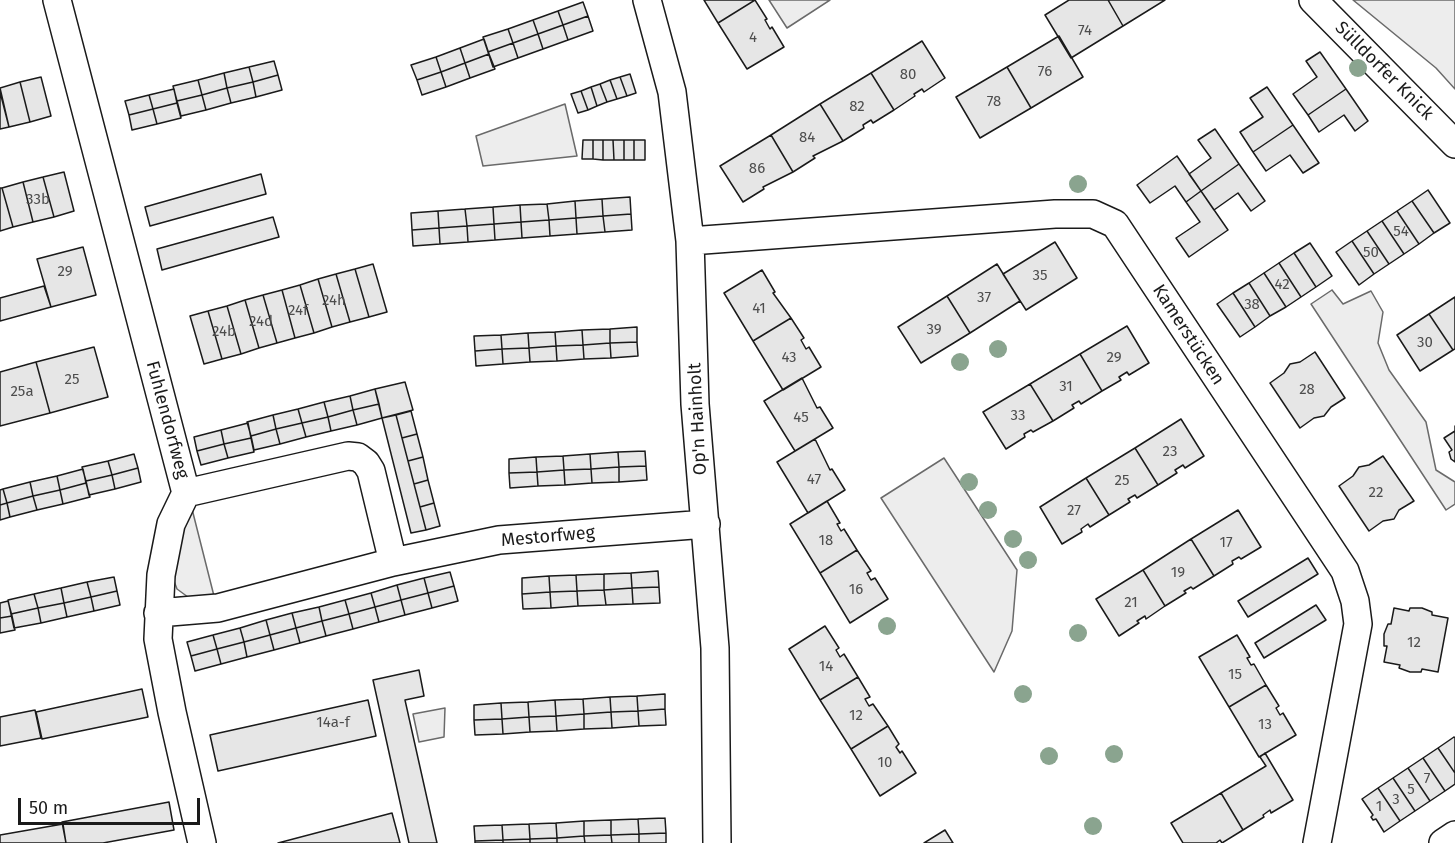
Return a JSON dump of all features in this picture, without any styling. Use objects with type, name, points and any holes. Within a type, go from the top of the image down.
[{"type":"street","name":"Fuhlendorfweg","points":[[57,0],[186,493],[171,524],[161,575],[158,639],[202,843]]},
{"type":"street","name":"Op'n Hainholt","points":[[647,0],[672,92],[690,241],[696,405],[715,648],[717,843]]},
{"type":"street","name":"Sülldorfer Knick","points":[[1313,0],[1455,144]]},
{"type":"street","name":"Kamerstücken","points":[[690,241],[1055,214],[1093,214],[1115,224],[1345,571],[1358,624],[1317,843]]},
{"type":"street","points":[[186,493],[348,456],[358,457],[366,462],[371,471],[393,562]]},
{"type":"street","name":"Mestorfweg","points":[[158,613],[218,608],[393,562],[500,540],[706,524]]},
{"type":"street","points":[[1443,843],[1455,835]]},
{"type":"shaded area","points":[[769,0],[830,0],[787,28]]},
{"type":"shaded area","points":[[1353,0],[1455,0],[1455,89],[1436,68]]},
{"type":"shaded area","points":[[565,104],[577,156],[483,166],[476,136]]},
{"type":"shaded area","points":[[1332,290],[1343,304],[1371,291],[1383,312],[1378,343],[1389,370],[1426,422],[1436,470],[1455,482],[1455,504],[1446,510],[1311,304]]},
{"type":"shaded area","points":[[944,458],[1017,570],[1012,631],[994,672],[881,498]]},
{"type":"shaded area","points":[[191,505],[214,596],[192,600],[177,589],[174,581],[182,517]]},
{"type":"shaded area","points":[[445,708],[444,737],[419,742],[413,714]]},
{"type":"building","points":[[704,0],[755,0],[718,23]]},
{"type":"building","points":[[755,0],[767,19],[765,20],[770,29],[772,27],[784,47],[747,69],[718,23]]},
{"type":"building","points":[[1069,0],[1108,0],[1123,26],[1071,58],[1045,15]]},
{"type":"building","points":[[1108,0],[1165,0],[1123,26]]},
{"type":"building","points":[[583,2],[588,16],[563,25],[558,11]]},
{"type":"building","points":[[558,11],[563,25],[538,34],[533,20]]},
{"type":"building","points":[[588,16],[593,31],[568,40],[563,25]]},
{"type":"building","points":[[533,20],[538,34],[513,43],[508,29]]},
{"type":"building","points":[[563,25],[568,40],[543,49],[538,34]]},
{"type":"building","points":[[508,29],[513,43],[488,52],[483,37]]},
{"type":"building","points":[[538,34],[543,49],[518,58],[513,43]]},
{"type":"building","points":[[1059,36],[1083,77],[1031,108],[1007,67]]},
{"type":"building","points":[[484,39],[489,54],[465,63],[460,48]]},
{"type":"building","points":[[922,41],[945,78],[924,92],[922,89],[914,94],[915,96],[894,110],[871,73]]},
{"type":"building","points":[[513,43],[518,58],[493,67],[488,52]]},
{"type":"building","points":[[460,48],[465,63],[441,72],[436,57]]},
{"type":"building","points":[[1320,52],[1346,89],[1308,115],[1293,94],[1317,77],[1306,61]]},
{"type":"building","points":[[489,54],[495,69],[470,78],[465,63]]},
{"type":"building","points":[[436,57],[441,72],[417,80],[411,65]]},
{"type":"building","points":[[274,61],[278,75],[253,82],[249,67]]},
{"type":"building","points":[[465,63],[470,78],[446,87],[441,72]]},
{"type":"building","points":[[249,67],[253,82],[227,88],[224,73]]},
{"type":"building","points":[[1007,67],[1031,108],[980,138],[956,97]]},
{"type":"building","points":[[441,72],[446,87],[422,95],[417,80]]},
{"type":"building","points":[[224,73],[227,88],[202,95],[198,80]]},
{"type":"building","points":[[871,73],[894,110],[873,123],[871,120],[863,125],[864,128],[843,141],[820,104]]},
{"type":"building","points":[[630,74],[636,93],[627,96],[620,77]]},
{"type":"building","points":[[278,75],[282,90],[256,97],[253,82]]},
{"type":"building","points":[[41,77],[51,116],[30,122],[20,82]]},
{"type":"building","points":[[620,77],[627,96],[617,99],[610,80]]},
{"type":"building","points":[[198,80],[202,95],[177,101],[173,86]]},
{"type":"building","points":[[610,80],[617,99],[607,102],[600,84]]},
{"type":"building","points":[[20,82],[30,122],[9,127],[0,88]]},
{"type":"building","points":[[253,82],[256,97],[231,103],[227,88]]},
{"type":"building","points":[[600,84],[607,102],[597,106],[591,87]]},
{"type":"building","points":[[591,87],[597,106],[588,110],[581,91]]},
{"type":"building","points":[[1267,87],[1293,125],[1253,152],[1240,132],[1263,117],[1250,98]]},
{"type":"building","points":[[227,88],[231,103],[206,110],[202,95]]},
{"type":"building","points":[[174,89],[177,103],[153,109],[149,95]]},
{"type":"building","points":[[1346,89],[1368,121],[1355,131],[1344,115],[1319,132],[1308,115]]},
{"type":"building","points":[[581,91],[588,110],[578,113],[571,94]]},
{"type":"building","points":[[0,92],[9,127],[0,129]]},
{"type":"building","points":[[149,95],[153,109],[129,115],[125,101]]},
{"type":"building","points":[[202,95],[206,110],[181,116],[177,101]]},
{"type":"building","points":[[177,103],[181,118],[157,124],[153,109]]},
{"type":"building","points":[[820,104],[843,141],[813,156],[815,158],[793,172],[771,135]]},
{"type":"building","points":[[153,109],[157,124],[132,130],[129,115]]},
{"type":"building","points":[[1293,125],[1319,163],[1303,173],[1290,155],[1266,171],[1253,152]]},
{"type":"building","points":[[1215,129],[1239,164],[1201,191],[1189,174],[1211,158],[1198,140]]},
{"type":"building","points":[[771,135],[793,172],[763,187],[764,189],[743,202],[720,166]]},
{"type":"building","points":[[583,140],[593,140],[593,159],[582,159]]},
{"type":"building","points":[[593,140],[603,140],[603,160],[593,159]]},
{"type":"building","points":[[603,140],[613,140],[614,160],[603,160]]},
{"type":"building","points":[[613,140],[624,140],[624,160],[614,160]]},
{"type":"building","points":[[624,140],[634,140],[634,160],[624,160]]},
{"type":"building","points":[[634,140],[645,140],[645,160],[634,160]]},
{"type":"building","points":[[1177,156],[1201,191],[1186,202],[1175,186],[1150,203],[1137,185]]},
{"type":"building","points":[[1239,164],[1265,201],[1251,211],[1238,193],[1214,210],[1201,191]]},
{"type":"building","points":[[64,172],[74,211],[54,217],[43,177]]},
{"type":"building","points":[[261,174],[266,194],[150,226],[145,207]]},
{"type":"building","points":[[43,177],[54,217],[33,222],[23,182]]},
{"type":"building","points":[[23,182],[33,222],[13,227],[2,188]]},
{"type":"building","points":[[0,188],[2,188],[13,227],[0,231]]},
{"type":"building","points":[[1428,190],[1450,223],[1434,233],[1412,201]]},
{"type":"building","points":[[1201,191],[1228,230],[1189,257],[1176,238],[1200,222],[1186,202]]},
{"type":"building","points":[[630,197],[631,214],[603,216],[602,199]]},
{"type":"building","points":[[602,199],[603,216],[576,218],[575,201]]},
{"type":"building","points":[[575,201],[576,218],[549,220],[547,204]]},
{"type":"building","points":[[1412,201],[1434,233],[1419,244],[1397,211]]},
{"type":"building","points":[[547,204],[549,220],[521,222],[520,205]]},
{"type":"building","points":[[520,205],[521,222],[494,224],[493,207]]},
{"type":"building","points":[[493,207],[494,224],[467,226],[465,209]]},
{"type":"building","points":[[465,209],[467,226],[439,228],[438,211]]},
{"type":"building","points":[[438,211],[439,228],[412,230],[411,213]]},
{"type":"building","points":[[1397,211],[1419,244],[1404,254],[1382,221]]},
{"type":"building","points":[[631,214],[632,230],[605,232],[603,216]]},
{"type":"building","points":[[603,216],[605,232],[577,234],[576,218]]},
{"type":"building","points":[[273,217],[279,237],[162,270],[157,249]]},
{"type":"building","points":[[576,218],[577,234],[550,236],[549,220]]},
{"type":"building","points":[[549,220],[550,236],[522,238],[521,222]]},
{"type":"building","points":[[1382,221],[1404,254],[1389,264],[1367,231]]},
{"type":"building","points":[[521,222],[522,238],[495,240],[494,224]]},
{"type":"building","points":[[494,224],[495,240],[468,242],[467,226]]},
{"type":"building","points":[[467,226],[468,242],[440,244],[439,228]]},
{"type":"building","points":[[439,228],[440,244],[413,246],[412,230]]},
{"type":"building","points":[[1367,231],[1389,264],[1374,274],[1352,241]]},
{"type":"building","points":[[1352,241],[1374,274],[1359,285],[1336,252]]},
{"type":"building","points":[[1055,242],[1077,278],[1026,310],[1003,274]]},
{"type":"building","points":[[1310,243],[1332,276],[1316,287],[1294,253]]},
{"type":"building","points":[[83,247],[96,295],[51,307],[37,259]]},
{"type":"building","points":[[1294,253],[1316,287],[1301,297],[1279,263]]},
{"type":"building","points":[[1279,263],[1301,297],[1286,307],[1264,273]]},
{"type":"building","points":[[373,264],[387,312],[369,317],[355,269]]},
{"type":"building","points":[[997,264],[1020,301],[970,333],[947,296]]},
{"type":"building","points":[[355,269],[369,317],[350,322],[336,274]]},
{"type":"building","points":[[762,270],[775,292],[773,293],[791,318],[753,341],[724,293]]},
{"type":"building","points":[[1264,273],[1286,307],[1270,316],[1249,283]]},
{"type":"building","points":[[336,274],[350,322],[332,327],[318,279]]},
{"type":"building","points":[[318,279],[332,327],[314,333],[300,285]]},
{"type":"building","points":[[1249,283],[1270,316],[1255,327],[1233,293]]},
{"type":"building","points":[[300,285],[314,333],[295,338],[282,290]]},
{"type":"building","points":[[44,286],[51,307],[0,321],[0,298]]},
{"type":"building","points":[[282,290],[295,338],[277,343],[263,295]]},
{"type":"building","points":[[1233,293],[1255,327],[1240,337],[1217,304]]},
{"type":"building","points":[[263,295],[277,343],[259,348],[245,300]]},
{"type":"building","points":[[947,296],[970,333],[921,363],[898,327]]},
{"type":"building","points":[[1455,297],[1455,349],[1453,350],[1429,314]]},
{"type":"building","points":[[245,300],[259,348],[241,354],[227,306]]},
{"type":"building","points":[[227,306],[241,354],[222,359],[208,311]]},
{"type":"building","points":[[208,311],[222,359],[204,364],[190,316]]},
{"type":"building","points":[[1429,314],[1453,350],[1420,371],[1397,335]]},
{"type":"building","points":[[791,318],[804,338],[801,340],[806,349],[809,347],[821,367],[783,390],[753,341]]},
{"type":"building","points":[[1127,326],[1149,363],[1129,375],[1127,372],[1119,377],[1121,380],[1102,391],[1080,354]]},
{"type":"building","points":[[637,327],[637,342],[610,343],[610,329]]},
{"type":"building","points":[[610,329],[610,343],[583,345],[582,330]]},
{"type":"building","points":[[582,330],[583,345],[556,346],[555,332]]},
{"type":"building","points":[[555,332],[556,346],[529,348],[528,333]]},
{"type":"building","points":[[528,333],[529,348],[502,349],[501,335]]},
{"type":"building","points":[[501,335],[502,349],[475,351],[474,336]]},
{"type":"building","points":[[637,342],[638,356],[611,358],[610,343]]},
{"type":"building","points":[[610,343],[611,358],[584,359],[583,345]]},
{"type":"building","points":[[583,345],[584,359],[557,361],[556,346]]},
{"type":"building","points":[[556,346],[557,361],[530,362],[529,348]]},
{"type":"building","points":[[94,347],[108,397],[50,413],[36,362]]},
{"type":"building","points":[[529,348],[530,362],[503,364],[502,349]]},
{"type":"building","points":[[502,349],[503,364],[476,366],[475,351]]},
{"type":"building","points":[[1315,352],[1345,398],[1331,407],[1324,416],[1314,418],[1300,428],[1270,383],[1284,373],[1290,364],[1300,362]]},
{"type":"building","points":[[1080,354],[1102,391],[1081,404],[1079,401],[1072,405],[1074,408],[1053,421],[1030,384]]},
{"type":"building","points":[[36,362],[50,413],[0,426],[0,372]]},
{"type":"building","points":[[802,378],[817,408],[820,407],[833,428],[795,451],[764,401]]},
{"type":"building","points":[[405,382],[413,410],[382,418],[375,389]]},
{"type":"building","points":[[1030,384],[1053,421],[1033,432],[1031,430],[1024,434],[1025,437],[1006,449],[983,412]]},
{"type":"building","points":[[375,389],[379,404],[353,410],[350,396]]},
{"type":"building","points":[[350,396],[353,410],[328,417],[324,402]]},
{"type":"building","points":[[324,402],[328,417],[302,423],[298,409]]},
{"type":"building","points":[[379,404],[382,418],[357,425],[353,410]]},
{"type":"building","points":[[298,409],[302,423],[276,429],[273,415]]},
{"type":"building","points":[[353,410],[357,425],[331,431],[328,417]]},
{"type":"building","points":[[411,411],[417,434],[402,438],[396,415]]},
{"type":"building","points":[[273,415],[276,429],[251,436],[247,422]]},
{"type":"building","points":[[396,415],[426,530],[411,533],[382,418]]},
{"type":"building","points":[[328,417],[331,431],[306,437],[302,423]]},
{"type":"building","points":[[1181,419],[1204,456],[1185,468],[1183,465],[1175,470],[1177,473],[1158,485],[1135,448]]},
{"type":"building","points":[[248,423],[251,438],[224,444],[221,430]]},
{"type":"building","points":[[302,423],[306,437],[280,444],[276,429]]},
{"type":"building","points":[[276,429],[280,444],[254,450],[251,436]]},
{"type":"building","points":[[221,430],[224,444],[197,451],[194,437]]},
{"type":"building","points":[[1455,431],[1455,462],[1451,459],[1449,452],[1452,450],[1444,438]]},
{"type":"building","points":[[417,434],[423,457],[408,461],[402,438]]},
{"type":"building","points":[[251,438],[254,452],[228,458],[224,444]]},
{"type":"building","points":[[815,439],[830,470],[832,469],[845,490],[808,513],[777,462]]},
{"type":"building","points":[[224,444],[228,458],[201,465],[197,451]]},
{"type":"building","points":[[1135,448],[1158,485],[1137,498],[1135,495],[1128,499],[1130,502],[1109,515],[1086,478]]},
{"type":"building","points":[[645,451],[646,466],[619,467],[618,452]]},
{"type":"building","points":[[618,452],[619,467],[591,469],[590,454]]},
{"type":"building","points":[[134,454],[138,468],[112,475],[108,461]]},
{"type":"building","points":[[590,454],[591,469],[564,470],[563,456]]},
{"type":"building","points":[[563,456],[564,470],[537,472],[536,457]]},
{"type":"building","points":[[1383,456],[1414,501],[1399,510],[1394,519],[1383,521],[1369,531],[1339,486],[1353,476],[1359,467],[1369,465]]},
{"type":"building","points":[[423,457],[428,480],[414,484],[408,461]]},
{"type":"building","points":[[536,457],[537,472],[509,473],[509,459]]},
{"type":"building","points":[[108,461],[112,475],[86,481],[82,467]]},
{"type":"building","points":[[646,466],[647,480],[619,482],[619,467]]},
{"type":"building","points":[[619,467],[619,482],[592,483],[591,469]]},
{"type":"building","points":[[138,468],[141,482],[115,489],[112,475]]},
{"type":"building","points":[[83,469],[86,483],[60,490],[57,476]]},
{"type":"building","points":[[591,469],[592,483],[565,485],[564,470]]},
{"type":"building","points":[[564,470],[565,485],[538,486],[537,472]]},
{"type":"building","points":[[537,472],[538,486],[510,488],[509,473]]},
{"type":"building","points":[[112,475],[115,489],[89,495],[86,481]]},
{"type":"building","points":[[57,476],[60,490],[33,496],[30,482]]},
{"type":"building","points":[[1086,478],[1109,515],[1090,527],[1088,524],[1081,529],[1082,532],[1062,544],[1040,507]]},
{"type":"building","points":[[428,480],[434,503],[420,507],[414,484]]},
{"type":"building","points":[[30,482],[33,496],[7,503],[3,489]]},
{"type":"building","points":[[86,483],[90,497],[63,504],[60,490]]},
{"type":"building","points":[[3,489],[7,503],[0,505],[0,490]]},
{"type":"building","points":[[60,490],[63,504],[37,510],[33,496]]},
{"type":"building","points":[[33,496],[37,510],[10,517],[7,503]]},
{"type":"building","points":[[827,501],[840,523],[837,524],[841,531],[844,529],[857,550],[820,573],[790,524]]},
{"type":"building","points":[[7,503],[10,517],[0,520],[0,505]]},
{"type":"building","points":[[434,503],[440,526],[426,530],[420,507]]},
{"type":"building","points":[[1238,510],[1261,547],[1241,559],[1239,557],[1232,561],[1233,564],[1214,576],[1191,539]]},
{"type":"building","points":[[1191,539],[1214,576],[1193,589],[1191,587],[1184,591],[1186,593],[1165,606],[1143,570]]},
{"type":"building","points":[[857,550],[871,571],[867,573],[871,580],[875,578],[888,599],[850,623],[820,573]]},
{"type":"building","points":[[1308,558],[1318,574],[1248,617],[1238,601]]},
{"type":"building","points":[[1143,570],[1165,606],[1146,619],[1145,616],[1137,621],[1139,623],[1119,636],[1096,599]]},
{"type":"building","points":[[658,571],[659,587],[632,588],[631,573]]},
{"type":"building","points":[[450,572],[454,586],[428,593],[424,578]]},
{"type":"building","points":[[631,573],[632,588],[604,590],[604,574]]},
{"type":"building","points":[[604,574],[604,590],[577,591],[576,575]]},
{"type":"building","points":[[576,575],[577,591],[550,592],[549,576]]},
{"type":"building","points":[[549,576],[550,592],[522,594],[522,578]]},
{"type":"building","points":[[114,577],[117,591],[91,597],[87,582]]},
{"type":"building","points":[[424,578],[428,593],[401,600],[397,585]]},
{"type":"building","points":[[87,582],[91,597],[64,603],[61,588]]},
{"type":"building","points":[[397,585],[401,600],[375,607],[371,593]]},
{"type":"building","points":[[454,586],[458,601],[432,608],[428,593]]},
{"type":"building","points":[[659,587],[660,603],[633,604],[632,588]]},
{"type":"building","points":[[61,588],[64,603],[38,608],[34,594]]},
{"type":"building","points":[[632,588],[633,604],[606,605],[604,590]]},
{"type":"building","points":[[604,590],[606,605],[578,606],[577,591]]},
{"type":"building","points":[[117,591],[120,605],[94,611],[91,597]]},
{"type":"building","points":[[577,591],[578,606],[551,608],[550,592]]},
{"type":"building","points":[[550,592],[551,608],[523,609],[522,594]]},
{"type":"building","points":[[371,593],[375,607],[349,614],[345,600]]},
{"type":"building","points":[[428,593],[432,608],[405,615],[401,600]]},
{"type":"building","points":[[34,594],[38,608],[11,614],[8,600]]},
{"type":"building","points":[[91,597],[94,611],[67,617],[64,603]]},
{"type":"building","points":[[345,600],[349,614],[322,621],[319,607]]},
{"type":"building","points":[[401,600],[405,615],[379,622],[375,607]]},
{"type":"building","points":[[8,601],[12,616],[0,618],[0,603]]},
{"type":"building","points":[[64,603],[67,617],[41,623],[38,608]]},
{"type":"building","points":[[1316,605],[1326,620],[1264,658],[1255,643]]},
{"type":"building","points":[[319,607],[322,621],[296,628],[292,613]]},
{"type":"building","points":[[375,607],[379,622],[353,629],[349,614]]},
{"type":"building","points":[[38,608],[41,623],[14,628],[11,614]]},
{"type":"building","points":[[1394,608],[1409,611],[1410,608],[1422,608],[1432,612],[1432,615],[1448,618],[1438,672],[1422,669],[1421,672],[1410,672],[1399,668],[1400,665],[1384,662],[1387,646],[1384,646],[1384,634],[1388,624],[1391,624]]},
{"type":"building","points":[[292,613],[296,628],[270,635],[266,620]]},
{"type":"building","points":[[349,614],[353,629],[326,636],[322,621]]},
{"type":"building","points":[[12,616],[15,630],[0,633],[0,618]]},
{"type":"building","points":[[266,620],[270,635],[244,642],[240,628]]},
{"type":"building","points":[[322,621],[326,636],[300,643],[296,628]]},
{"type":"building","points":[[825,626],[839,648],[836,650],[840,657],[844,654],[858,677],[820,700],[789,649]]},
{"type":"building","points":[[240,628],[244,642],[217,649],[213,635]]},
{"type":"building","points":[[296,628],[300,643],[274,650],[270,635]]},
{"type":"building","points":[[213,635],[217,649],[191,656],[187,642]]},
{"type":"building","points":[[270,635],[274,650],[247,657],[244,642]]},
{"type":"building","points":[[1237,635],[1250,657],[1247,658],[1251,665],[1254,664],[1266,685],[1229,707],[1199,657]]},
{"type":"building","points":[[244,642],[247,657],[221,664],[217,649]]},
{"type":"building","points":[[217,649],[221,664],[195,671],[191,656]]},
{"type":"building","points":[[419,670],[424,696],[405,700],[437,843],[409,843],[373,680]]},
{"type":"building","points":[[858,677],[870,697],[865,699],[869,706],[873,704],[888,726],[851,749],[820,700]]},
{"type":"building","points":[[1266,685],[1279,706],[1276,708],[1280,715],[1283,713],[1296,735],[1259,757],[1229,707]]},
{"type":"building","points":[[142,689],[148,717],[42,739],[36,712]]},
{"type":"building","points":[[665,694],[665,709],[638,711],[637,696]]},
{"type":"building","points":[[637,696],[638,711],[611,712],[610,697]]},
{"type":"building","points":[[610,697],[611,712],[584,714],[583,699]]},
{"type":"building","points":[[583,699],[584,714],[556,716],[555,700]]},
{"type":"building","points":[[368,700],[376,736],[218,771],[210,735]]},
{"type":"building","points":[[555,700],[556,716],[529,717],[528,702]]},
{"type":"building","points":[[528,702],[529,717],[502,719],[501,703]]},
{"type":"building","points":[[501,703],[502,719],[474,720],[474,705]]},
{"type":"building","points":[[665,709],[666,725],[639,726],[638,711]]},
{"type":"building","points":[[35,710],[41,738],[0,746],[0,717]]},
{"type":"building","points":[[638,711],[639,726],[612,728],[611,712]]},
{"type":"building","points":[[611,712],[612,728],[584,729],[584,714]]},
{"type":"building","points":[[584,714],[584,729],[557,731],[556,716]]},
{"type":"building","points":[[556,716],[557,731],[530,732],[529,717]]},
{"type":"building","points":[[529,717],[530,732],[503,734],[502,719]]},
{"type":"building","points":[[502,719],[503,734],[475,735],[474,720]]},
{"type":"building","points":[[888,726],[899,744],[896,747],[900,753],[902,751],[916,773],[880,796],[851,749]]},
{"type":"building","points":[[1455,738],[1455,773],[1438,748]]},
{"type":"building","points":[[1438,748],[1455,773],[1455,784],[1445,791],[1423,758]]},
{"type":"building","points":[[1265,753],[1293,800],[1271,813],[1270,810],[1263,815],[1264,817],[1243,830],[1221,793],[1266,766],[1260,757]]},
{"type":"building","points":[[1423,758],[1445,791],[1430,801],[1408,768]]},
{"type":"building","points":[[1408,768],[1430,801],[1415,811],[1393,778]]},
{"type":"building","points":[[1393,778],[1415,811],[1400,821],[1378,788]]},
{"type":"building","points":[[1378,788],[1400,821],[1384,832],[1376,819],[1373,820],[1371,817],[1373,815],[1362,799]]},
{"type":"building","points":[[1221,793],[1243,830],[1222,843],[1220,840],[1216,843],[1183,843],[1171,823]]},
{"type":"building","points":[[169,802],[174,830],[103,843],[66,843],[62,822]]},
{"type":"building","points":[[392,813],[400,843],[278,843]]},
{"type":"building","points":[[665,818],[666,833],[639,834],[638,819]]},
{"type":"building","points":[[638,819],[639,834],[611,835],[611,820]]},
{"type":"building","points":[[611,820],[611,835],[584,836],[584,821]]},
{"type":"building","points":[[584,821],[584,836],[557,838],[556,823]]},
{"type":"building","points":[[556,823],[557,838],[530,839],[529,824]]},
{"type":"building","points":[[63,824],[66,843],[0,843],[0,835]]},
{"type":"building","points":[[529,824],[530,839],[503,840],[502,825]]},
{"type":"building","points":[[502,825],[503,840],[475,841],[474,826]]},
{"type":"building","points":[[945,830],[953,843],[924,843]]},
{"type":"building","points":[[666,833],[666,843],[639,843],[639,834]]},
{"type":"building","points":[[639,834],[639,843],[612,843],[611,835]]},
{"type":"building","points":[[611,835],[612,843],[585,843],[584,836]]},
{"type":"building","points":[[584,836],[585,843],[557,843],[557,838]]},
{"type":"building","points":[[557,838],[557,843],[530,843],[530,839]]},
{"type":"building","points":[[530,839],[530,843],[503,843],[503,840]]},
{"type":"building","points":[[503,840],[503,843],[475,843],[475,841]]}]
